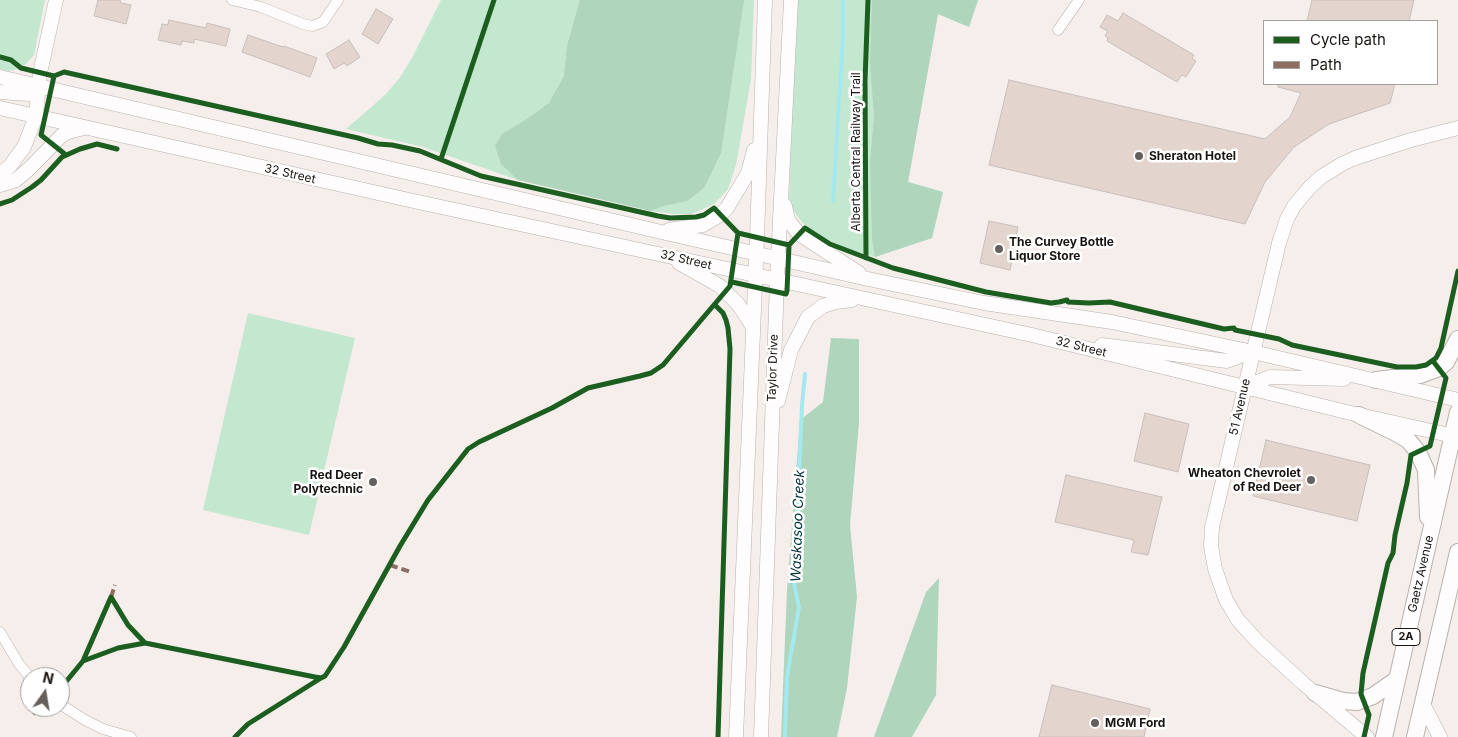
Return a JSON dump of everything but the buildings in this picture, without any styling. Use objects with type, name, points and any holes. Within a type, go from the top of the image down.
[{"type":"main road","points":[[0,175],[22,152],[36,116],[39,85],[56,0]]},
{"type":"main road","name":"Taylor Drive","points":[[736,737],[756,275],[765,0]]},
{"type":"main road","name":"Taylor Drive","points":[[761,737],[777,280],[791,0]]},
{"type":"main road","name":"32 Street","points":[[0,77],[868,279],[984,303],[1112,322],[1253,352],[1458,400]]},
{"type":"main road","points":[[0,92],[28,94],[39,85]]},
{"type":"main road","name":"32 Street","points":[[0,108],[409,200],[1032,336],[1359,416],[1455,436]]},
{"type":"main road","points":[[0,186],[16,180],[61,136],[68,132],[86,128]]},
{"type":"main road","name":"51 Avenue","points":[[1367,737],[1258,642],[1238,620],[1226,600],[1215,570],[1211,546],[1212,527],[1283,229],[1294,206],[1306,192],[1331,170],[1354,158],[1458,128]]},
{"type":"main road","points":[[657,231],[703,225],[712,221],[728,208],[748,172],[760,130]]},
{"type":"main road","points":[[781,183],[788,220],[792,227],[868,279]]},
{"type":"main road","points":[[666,255],[720,286],[738,304],[753,327]]},
{"type":"main road","points":[[771,428],[791,350],[808,316],[823,306],[836,302],[864,299]]},
{"type":"main road","points":[[1032,336],[1227,361],[1253,352]]},
{"type":"main road","points":[[1244,387],[1270,377],[1376,380],[1420,375],[1439,368],[1446,362],[1458,339]]},
{"type":"main road","name":"Gaetz Avenue","points":[[1384,737],[1429,537],[1455,436],[1458,412]]},
{"type":"main road","points":[[1359,416],[1408,440],[1418,452],[1426,470],[1429,537]]},
{"type":"main road","name":"2A","points":[[1415,737],[1458,552]]},
{"type":"main road","points":[[1315,693],[1343,701],[1357,702],[1373,696],[1396,680]]},
{"type":"main road","points":[[1423,704],[1440,737]]},
{"type":"street","points":[[235,0],[261,7],[312,26],[323,22],[338,0]]},
{"type":"street","points":[[1058,30],[1079,0]]},
{"type":"street","points":[[0,632],[22,667]]},
{"type":"street","points":[[70,710],[103,729],[131,737]]},
{"type":"green space","points":[[0,0],[45,0],[34,55],[18,69],[8,71],[0,69]]},
{"type":"green space","points":[[441,0],[754,0],[751,79],[736,165],[728,189],[714,204],[692,214],[651,211],[518,180],[423,147],[346,129],[385,95],[401,76]]},
{"type":"green space","points":[[580,0],[744,0],[721,153],[704,188],[687,201],[663,206],[651,211],[518,180],[501,164],[495,146],[502,134],[549,103],[564,76],[567,46]]},
{"type":"green space","points":[[796,0],[978,0],[969,27],[938,14],[908,182],[943,192],[932,238],[875,257],[848,249],[820,236],[805,226],[795,213],[789,200]]},
{"type":"green space","points":[[872,0],[978,0],[969,27],[938,14],[908,182],[943,192],[932,238],[875,257],[872,240],[870,162],[874,116],[870,63]]},
{"type":"green space","points":[[248,313],[355,338],[309,535],[203,510]]},
{"type":"green space","points":[[831,338],[859,339],[859,423],[850,525],[857,597],[847,688],[837,737],[781,737],[787,590],[800,420],[823,402]]},
{"type":"green space","points":[[939,578],[936,695],[912,737],[874,737],[926,592]]},
{"type":"waterway","name":"Waskasoo Creek","points":[[833,201],[843,36],[843,0]]},
{"type":"waterway","name":"Waskasoo Creek","points":[[785,737],[787,677],[799,607],[794,584],[805,374]]},
{"type":"marked path","points":[[390,565],[411,572]]},
{"type":"marked path","points":[[111,597],[115,585]]},
{"type":"cycle path","points":[[441,159],[494,0]]},
{"type":"cycle path","name":"Alberta Central Railway Trail","points":[[866,258],[865,81],[868,0]]},
{"type":"cycle path","points":[[0,57],[11,60],[21,68],[54,76],[64,72],[378,144],[420,151],[481,176],[658,216],[670,218],[696,217],[704,215],[714,208],[738,233],[789,245],[805,228],[830,244],[893,268],[986,292],[1051,303],[1067,300],[1068,302],[1089,303],[1110,302],[1224,329],[1234,328],[1235,330],[1279,339],[1292,345],[1397,367],[1426,365],[1436,358],[1441,348],[1458,271]]},
{"type":"cycle path","points":[[54,76],[41,135],[66,155]]},
{"type":"cycle path","points":[[0,204],[12,200],[32,187],[62,157],[97,144],[117,149]]},
{"type":"cycle path","points":[[70,677],[83,661],[118,648],[145,643],[315,677],[321,678],[325,676],[344,647],[428,500],[468,449],[552,408],[588,388],[651,373],[663,365],[730,286],[738,233]]},
{"type":"cycle path","points":[[732,282],[786,294],[789,245]]},
{"type":"cycle path","points":[[715,305],[723,313],[726,320],[730,349],[718,737]]},
{"type":"cycle path","points":[[1364,737],[1369,715],[1361,694],[1363,673],[1388,563],[1393,553],[1411,455],[1430,446],[1446,378],[1433,361]]},
{"type":"cycle path","points":[[83,661],[111,597],[128,625],[145,643]]},
{"type":"cycle path","points":[[235,737],[248,724],[321,678]]},
{"type":"place","name":"Sheraton Hotel","points":[[1139,156]]},
{"type":"place","name":"The Curvey Bottle Liquor Store","points":[[999,249]]},
{"type":"place","name":"Wheaton Chevrolet of Red Deer","points":[[1311,480]]},
{"type":"place","name":"Red Deer Polytechnic","points":[[373,482]]},
{"type":"place","name":"MGM Ford","points":[[1095,723]]}]
